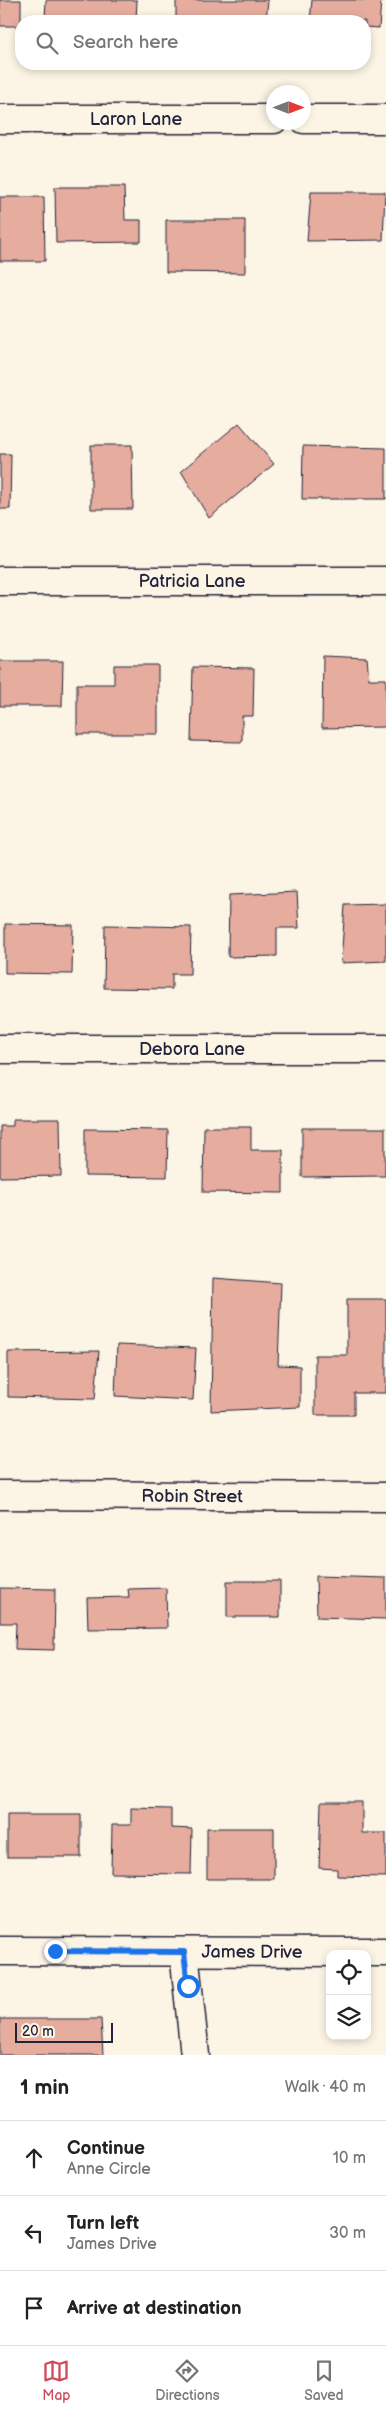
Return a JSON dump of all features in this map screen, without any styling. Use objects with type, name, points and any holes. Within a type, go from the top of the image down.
[{"type":"street","name":"Laron Lane","points":[[0,119],[266,119]]},
{"type":"street","points":[[311,119],[386,119]]},
{"type":"street","name":"Patricia Lane","points":[[0,581],[386,581]]},
{"type":"street","name":"Debora Lane","points":[[0,1049],[386,1049]]},
{"type":"street","name":"Robin Street","points":[[0,1495],[386,1496]]},
{"type":"street","name":"James Drive","points":[[0,1951],[386,1952]]},
{"type":"street","points":[[184,1952],[195,2055]]},
{"type":"building","points":[[0,0],[21,0],[21,15],[15,15],[15,26],[0,26]]},
{"type":"building","points":[[46,0],[137,0],[136,15],[45,15]]},
{"type":"building","points":[[176,0],[268,0],[267,15],[176,15]]},
{"type":"building","points":[[312,0],[381,0],[379,28],[371,27],[371,15],[311,15]]},
{"type":"building","points":[[55,187],[124,187],[125,220],[141,220],[141,242],[56,243]]},
{"type":"building","points":[[311,192],[385,192],[383,240],[307,241]]},
{"type":"building","points":[[0,197],[44,197],[45,261],[0,261]]},
{"type":"building","points":[[166,220],[245,220],[245,273],[166,272]]},
{"type":"building","points":[[239,423],[274,464],[209,518],[181,471]]},
{"type":"building","points":[[91,445],[132,445],[133,509],[91,509]]},
{"type":"building","points":[[303,446],[386,448],[386,499],[302,499]]},
{"type":"building","points":[[0,454],[11,454],[10,509],[0,509]]},
{"type":"building","points":[[323,656],[367,658],[369,679],[386,679],[386,727],[322,728]]},
{"type":"building","points":[[0,661],[63,661],[62,706],[0,706]]},
{"type":"building","points":[[114,665],[158,665],[158,734],[77,734],[77,684],[114,684]]},
{"type":"building","points":[[193,667],[254,668],[253,716],[242,716],[242,742],[191,741]]},
{"type":"building","points":[[297,892],[299,928],[277,928],[277,956],[228,957],[229,895]]},
{"type":"building","points":[[386,904],[386,961],[341,963],[345,905]]},
{"type":"building","points":[[5,924],[73,925],[72,974],[5,973]]},
{"type":"building","points":[[105,925],[191,927],[190,974],[172,974],[172,989],[104,988]]},
{"type":"building","points":[[13,1119],[60,1119],[61,1176],[0,1177],[0,1126],[13,1126]]},
{"type":"building","points":[[204,1127],[251,1127],[251,1150],[283,1150],[283,1193],[203,1192]]},
{"type":"building","points":[[302,1128],[385,1128],[385,1176],[302,1177]]},
{"type":"building","points":[[85,1129],[168,1130],[167,1177],[85,1176]]},
{"type":"building","points":[[213,1278],[281,1283],[278,1365],[300,1366],[300,1407],[211,1411]]},
{"type":"building","points":[[347,1299],[386,1299],[386,1393],[354,1393],[354,1415],[315,1415],[315,1355],[347,1355]]},
{"type":"building","points":[[117,1345],[196,1348],[193,1400],[115,1396]]},
{"type":"building","points":[[99,1351],[95,1399],[8,1397],[8,1352]]},
{"type":"building","points":[[316,1576],[386,1578],[386,1619],[317,1617]]},
{"type":"building","points":[[227,1581],[280,1581],[280,1617],[227,1617]]},
{"type":"building","points":[[0,1588],[55,1589],[54,1650],[15,1649],[16,1623],[0,1623]]},
{"type":"building","points":[[166,1588],[167,1628],[88,1629],[87,1598],[129,1597],[128,1589]]},
{"type":"building","points":[[321,1802],[362,1802],[362,1833],[386,1833],[386,1877],[337,1876],[337,1869],[319,1868]]},
{"type":"building","points":[[131,1808],[171,1809],[171,1828],[192,1829],[191,1874],[111,1873],[112,1825],[131,1825]]},
{"type":"building","points":[[7,1815],[81,1815],[81,1857],[7,1857]]},
{"type":"building","points":[[207,1828],[274,1828],[274,1879],[207,1879]]},
{"type":"building","points":[[0,2019],[101,2019],[103,2055],[0,2055]]},
{"type":"route","points":[[55,1951],[184,1952],[188,1986]]}]
